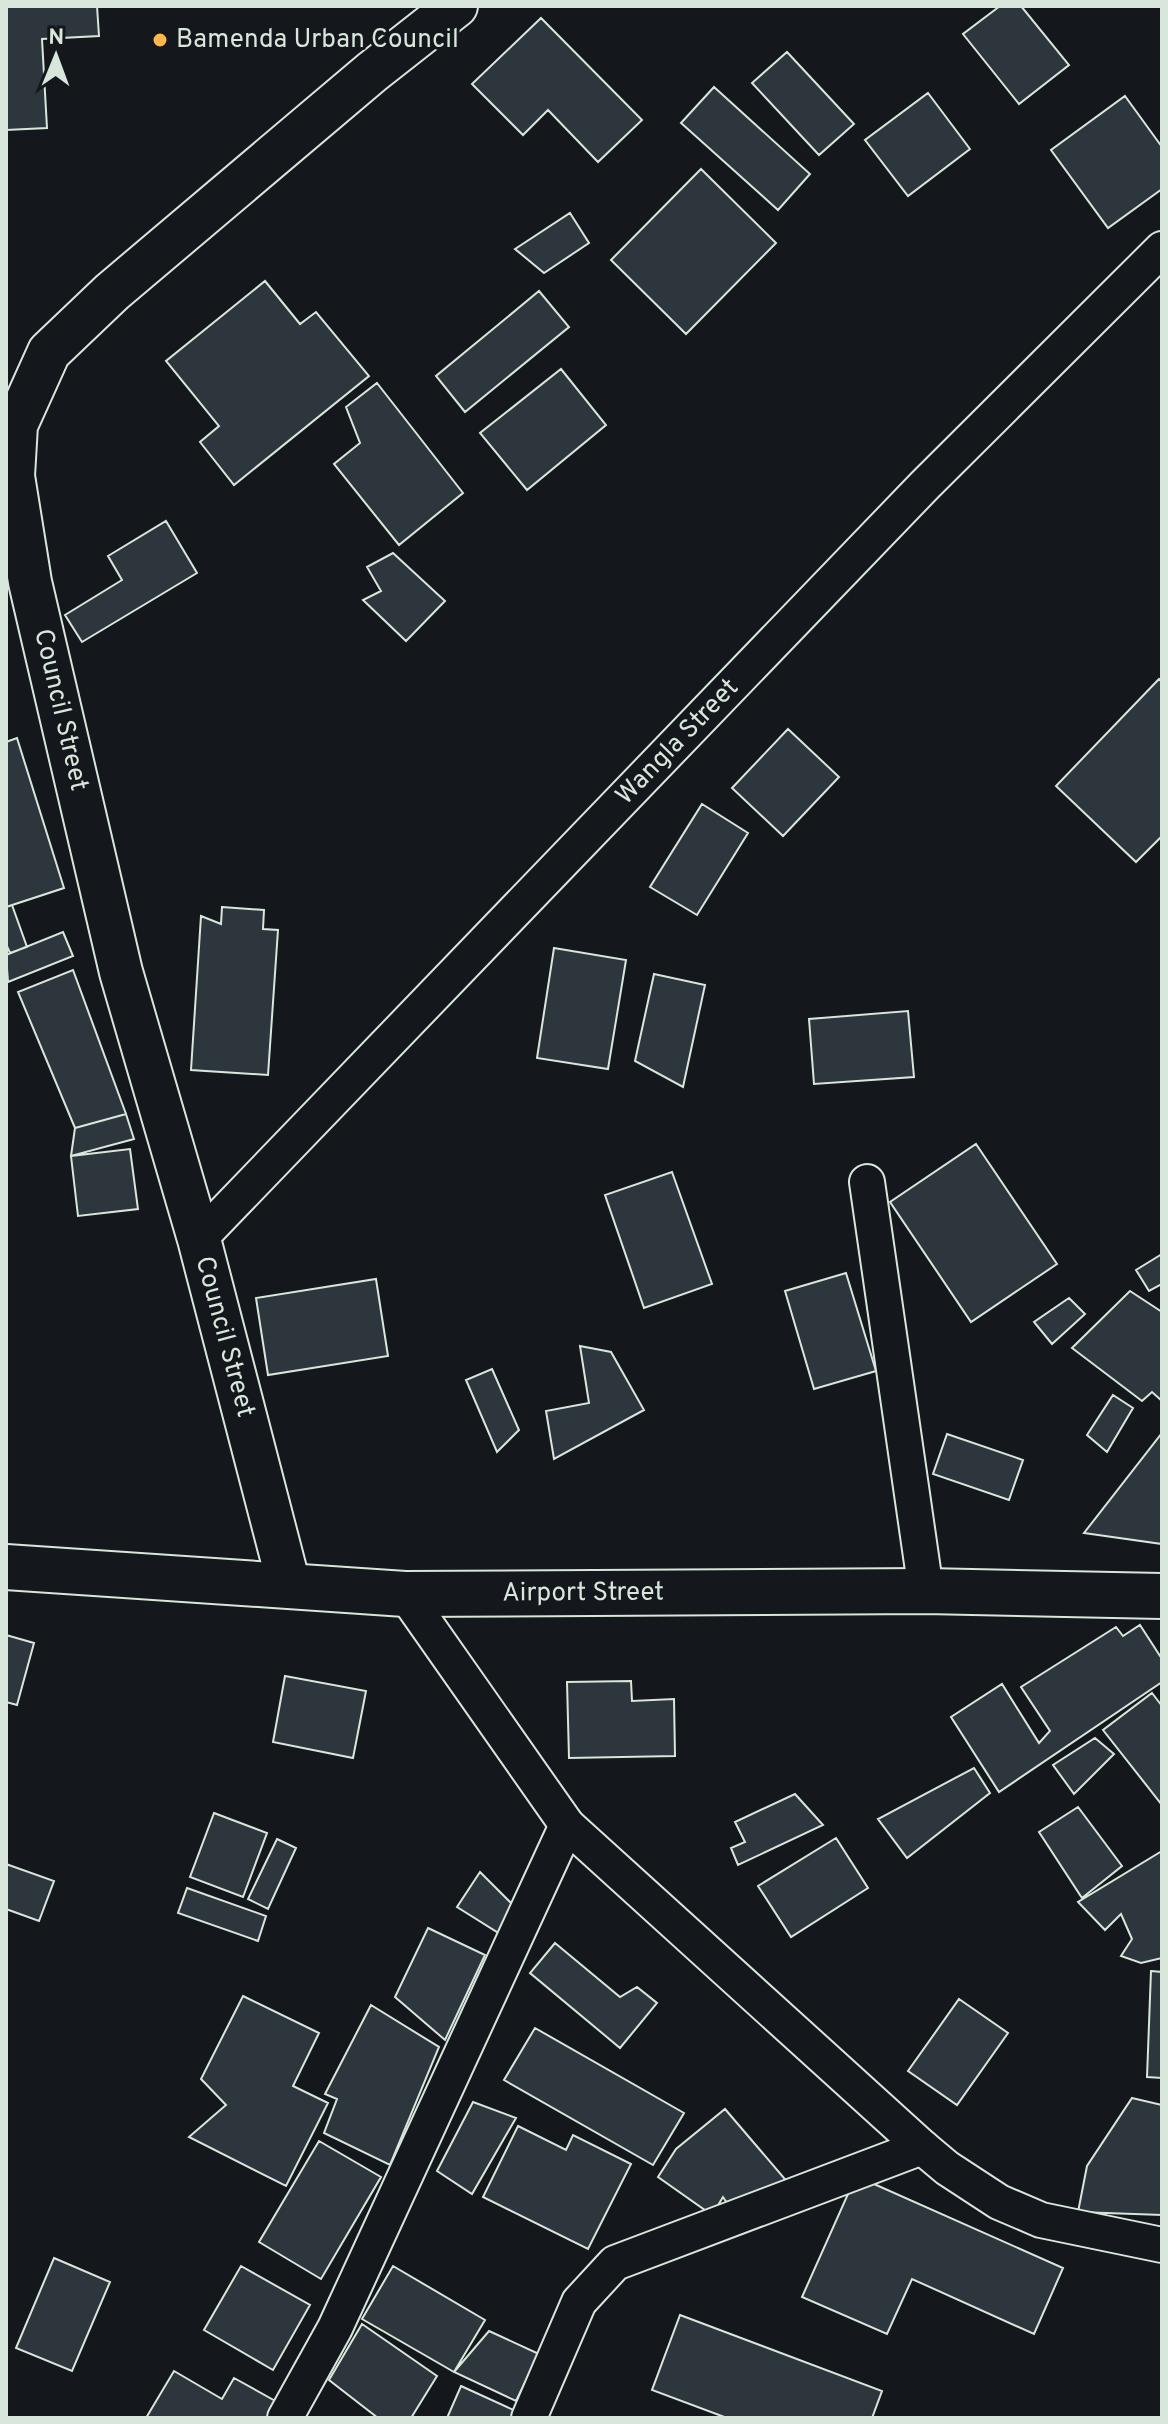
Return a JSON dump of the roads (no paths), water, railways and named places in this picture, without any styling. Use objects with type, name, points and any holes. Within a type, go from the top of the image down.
[{"type":"highway","name":"Airport Street","points":[[6,1567],[405,1594],[926,1591],[1162,1596]]},
{"type":"street","name":"Council Street","points":[[289,1585],[199,1239],[121,972],[30,582],[15,541],[11,411],[49,352],[112,292],[372,72],[456,6]]},
{"type":"street","name":"Wangla Street","points":[[199,1239],[925,485],[1162,249]]},
{"type":"street","points":[[867,1182],[926,1591]]},
{"type":"street","points":[[405,1594],[567,1825],[922,2147],[947,2168],[999,2202],[1041,2220],[1162,2245]]},
{"type":"street","points":[[285,2418],[335,2328],[567,1825]]},
{"type":"street","points":[[529,2418],[579,2302],[615,2263],[922,2147]]},
{"type":"place","name":"Bamenda Urban Council","points":[[160,40]]}]
